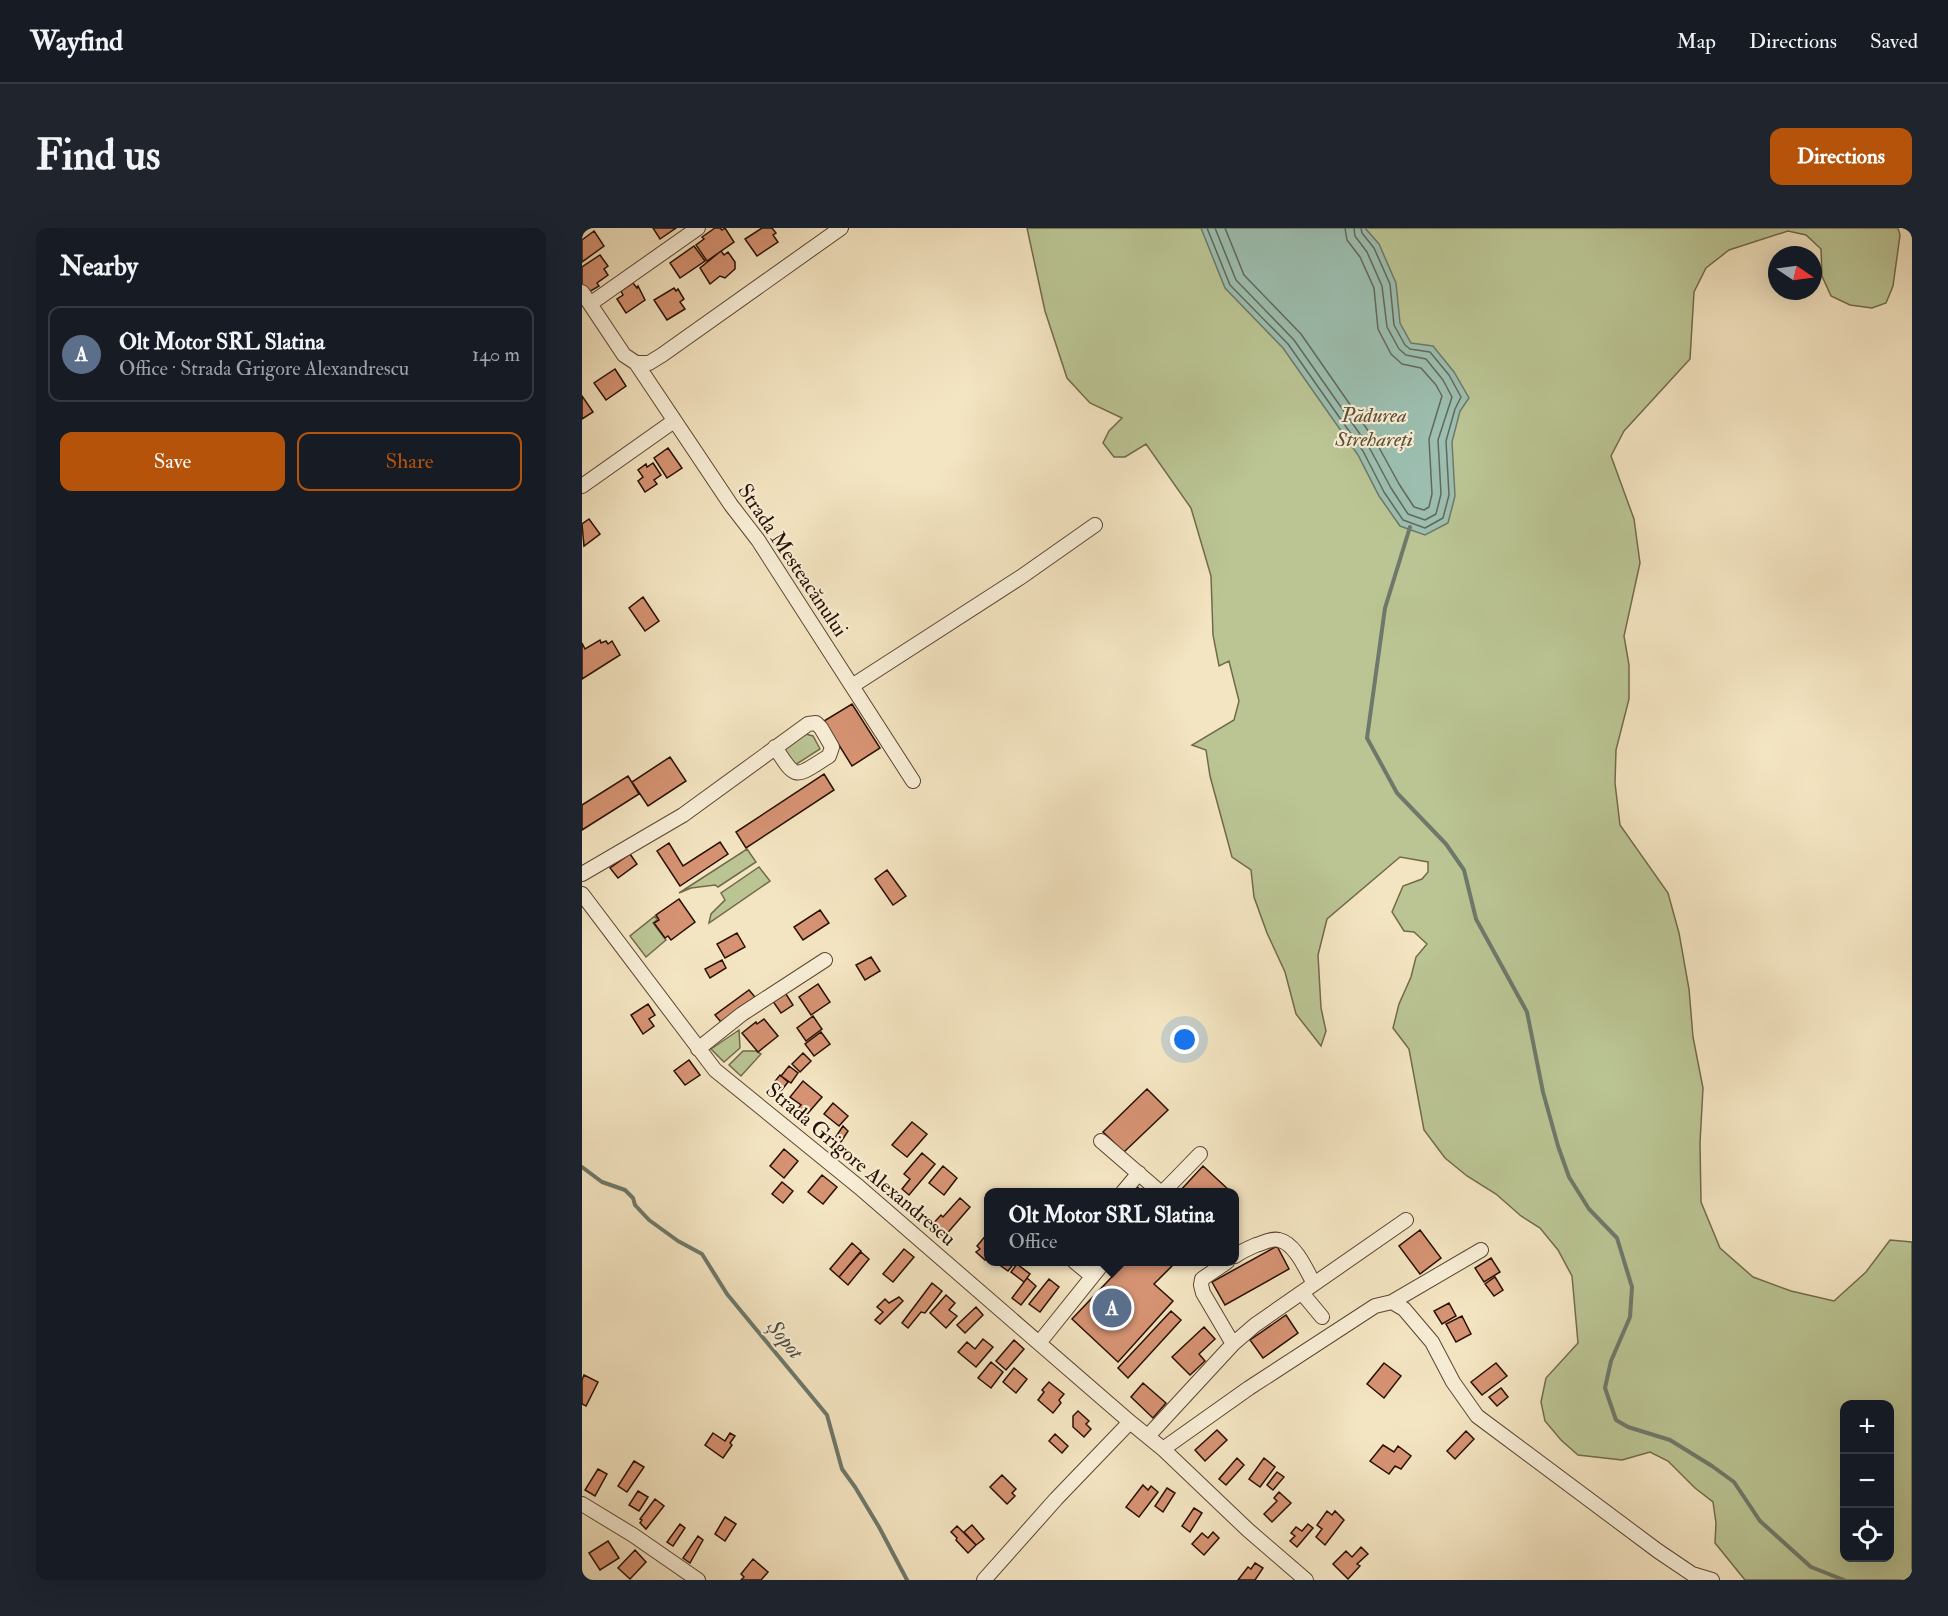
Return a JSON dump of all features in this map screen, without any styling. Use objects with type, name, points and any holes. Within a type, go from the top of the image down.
[{"type":"street","name":"Strada Mesteacănului","points":[[698,228],[586,298],[624,355],[636,363],[731,505],[758,540],[913,781]]},
{"type":"street","points":[[636,363],[649,363],[662,355],[841,228]]},
{"type":"street","points":[[582,486],[674,421]]},
{"type":"street","points":[[852,686],[1021,577],[1095,525]]},
{"type":"street","points":[[582,874],[683,815],[774,747]]},
{"type":"street","name":"Strada Grigore Alexandrescu","points":[[582,894],[716,1070],[859,1187],[1148,1436],[1248,1530],[1306,1580]]},
{"type":"street","points":[[698,1049],[742,1014],[825,960]]},
{"type":"street","points":[[1101,1142],[1157,1188]]},
{"type":"street","points":[[1166,1188],[1200,1154]]},
{"type":"street","points":[[1126,1188],[1139,1173]]},
{"type":"street","points":[[1148,1436],[1233,1344],[1255,1325],[1406,1220]]},
{"type":"street","points":[[1239,1253],[1272,1239],[1285,1242],[1302,1260],[1314,1284]]},
{"type":"street","points":[[1163,1449],[1249,1388],[1375,1306],[1392,1302],[1481,1250]]},
{"type":"street","points":[[1080,1266],[1092,1276]]},
{"type":"street","points":[[1039,1343],[1101,1266]]},
{"type":"street","points":[[1221,1266],[1202,1279],[1201,1285],[1203,1293],[1233,1344]]},
{"type":"street","points":[[1302,1293],[1322,1317]]},
{"type":"street","points":[[1392,1302],[1404,1309],[1432,1342],[1453,1382],[1478,1416],[1658,1551],[1692,1574],[1712,1580]]},
{"type":"street","points":[[984,1580],[1056,1499],[1130,1422]]},
{"type":"street","points":[[582,1504],[633,1535],[698,1580]]},
{"type":"green space","name":"Pădurea Strehareți","points":[[1027,228],[1898,228],[1900,235],[1893,286],[1886,303],[1872,308],[1850,305],[1831,296],[1822,276],[1822,246],[1818,246],[1806,235],[1788,231],[1729,250],[1706,268],[1694,292],[1690,359],[1624,431],[1611,456],[1634,519],[1640,563],[1624,636],[1629,665],[1629,699],[1616,750],[1615,783],[1620,825],[1668,893],[1679,933],[1689,989],[1693,1037],[1703,1088],[1700,1143],[1701,1202],[1720,1248],[1753,1277],[1791,1291],[1834,1301],[1866,1272],[1890,1240],[1912,1242],[1912,1580],[1745,1580],[1715,1543],[1716,1523],[1713,1502],[1668,1461],[1650,1452],[1622,1460],[1578,1455],[1545,1421],[1541,1402],[1546,1378],[1578,1343],[1572,1276],[1558,1250],[1540,1228],[1445,1158],[1424,1130],[1409,1049],[1393,1028],[1416,957],[1427,944],[1414,932],[1404,931],[1392,912],[1403,886],[1422,879],[1428,872],[1428,862],[1400,857],[1327,919],[1318,955],[1321,1008],[1326,1031],[1321,1046],[1296,1014],[1285,972],[1254,897],[1251,870],[1232,857],[1210,776],[1206,750],[1192,745],[1234,720],[1239,701],[1229,661],[1219,666],[1213,635],[1211,576],[1191,508],[1146,444],[1125,457],[1114,457],[1103,443],[1109,431],[1122,418],[1090,403],[1067,378],[1045,311]]},
{"type":"green space","points":[[802,733],[813,736],[820,749],[795,765],[782,746]]},
{"type":"green space","points":[[747,849],[756,862],[718,887],[715,885],[691,888],[679,893]]},
{"type":"green space","points":[[759,867],[770,881],[709,923],[711,914],[725,900],[721,893]]},
{"type":"green space","points":[[655,916],[657,920],[653,923],[666,940],[646,957],[630,936]]},
{"type":"green space","points":[[739,1030],[740,1048],[724,1062],[711,1049]]},
{"type":"green space","points":[[743,1051],[756,1051],[761,1054],[741,1076],[729,1065]]},
{"type":"water","points":[[1201,228],[1365,228],[1379,244],[1396,283],[1400,323],[1411,343],[1433,346],[1454,372],[1469,398],[1460,411],[1452,442],[1455,496],[1448,523],[1425,535],[1400,526],[1379,496],[1358,455],[1283,348],[1225,288]]},
{"type":"building","points":[[653,228],[676,228],[660,239]]},
{"type":"building","points":[[715,228],[722,230],[725,228],[734,242],[707,261],[696,245],[704,239],[702,237]]},
{"type":"building","points":[[762,228],[772,228],[776,233],[773,235],[778,242],[757,256],[745,239]]},
{"type":"building","points":[[594,231],[604,246],[582,262],[582,240]]},
{"type":"building","points":[[694,246],[705,261],[680,278],[670,263]]},
{"type":"building","points":[[721,251],[724,255],[728,252],[735,262],[735,269],[725,278],[720,276],[710,284],[700,268]]},
{"type":"building","points":[[600,255],[608,266],[604,269],[608,275],[597,283],[599,286],[589,292],[582,288],[582,267]]},
{"type":"building","points":[[633,283],[637,288],[638,286],[645,300],[626,313],[617,299],[623,295],[621,291]]},
{"type":"building","points":[[674,288],[676,291],[678,289],[684,299],[680,302],[685,309],[667,320],[654,300]]},
{"type":"building","points":[[615,369],[626,386],[606,400],[594,383]]},
{"type":"building","points":[[582,396],[593,412],[582,419]]},
{"type":"building","points":[[668,448],[682,468],[667,478],[654,458]]},
{"type":"building","points":[[653,463],[661,475],[654,480],[657,484],[645,492],[638,481],[643,477],[638,470],[646,464],[647,467]]},
{"type":"building","points":[[589,519],[600,534],[584,546],[582,524]]},
{"type":"building","points":[[643,597],[659,621],[645,631],[629,608]]},
{"type":"building","points":[[600,640],[601,643],[606,641],[608,644],[612,641],[620,655],[582,679],[582,643],[585,649]]},
{"type":"building","points":[[852,704],[880,748],[852,766],[824,721]]},
{"type":"building","points":[[670,757],[686,781],[648,806],[632,782]]},
{"type":"building","points":[[824,774],[834,790],[746,848],[736,832]]},
{"type":"building","points":[[628,776],[639,794],[582,830],[582,805]]},
{"type":"building","points":[[720,842],[728,854],[680,886],[657,851],[669,843],[683,866]]},
{"type":"building","points":[[630,854],[637,864],[618,878],[610,868]]},
{"type":"building","points":[[887,870],[906,896],[893,905],[875,879]]},
{"type":"building","points":[[679,899],[695,922],[671,940],[668,936],[665,938],[654,923],[659,920],[656,915]]},
{"type":"building","points":[[820,910],[829,923],[803,940],[794,927]]},
{"type":"building","points":[[737,933],[745,947],[725,958],[717,944]]},
{"type":"building","points":[[871,957],[880,971],[865,980],[856,965]]},
{"type":"building","points":[[722,960],[726,968],[710,978],[705,969]]},
{"type":"building","points":[[818,984],[830,1002],[811,1015],[799,997]]},
{"type":"building","points":[[749,990],[755,997],[721,1022],[715,1015]]},
{"type":"building","points":[[784,991],[793,1005],[781,1013],[772,1000]]},
{"type":"building","points":[[648,1004],[655,1015],[649,1019],[654,1026],[643,1034],[631,1015]]},
{"type":"building","points":[[813,1016],[822,1029],[806,1041],[797,1028]]},
{"type":"building","points":[[764,1019],[778,1036],[758,1052],[742,1033]]},
{"type":"building","points":[[821,1032],[830,1044],[814,1056],[805,1044]]},
{"type":"building","points":[[803,1053],[811,1061],[800,1072],[792,1064]]},
{"type":"building","points":[[689,1060],[700,1075],[685,1085],[674,1071]]},
{"type":"building","points":[[789,1066],[798,1073],[791,1083],[781,1076]]},
{"type":"building","points":[[780,1075],[788,1082],[777,1096],[769,1089]]},
{"type":"building","points":[[803,1081],[822,1097],[803,1119],[795,1112],[801,1105],[790,1097]]},
{"type":"building","points":[[1147,1089],[1168,1110],[1124,1152],[1103,1132]]},
{"type":"building","points":[[833,1103],[848,1116],[839,1126],[824,1114]]},
{"type":"building","points":[[912,1122],[927,1134],[907,1157],[892,1145]]},
{"type":"building","points":[[843,1126],[848,1131],[839,1145],[833,1141]]},
{"type":"building","points":[[784,1149],[798,1161],[784,1178],[770,1166]]},
{"type":"building","points":[[922,1153],[935,1164],[909,1195],[902,1189],[910,1179],[904,1174]]},
{"type":"building","points":[[943,1166],[957,1178],[944,1195],[929,1183]]},
{"type":"building","points":[[1203,1166],[1227,1188],[1183,1188]]},
{"type":"building","points":[[822,1175],[837,1187],[823,1204],[808,1192]]},
{"type":"building","points":[[782,1182],[793,1191],[783,1203],[772,1194]]},
{"type":"building","points":[[960,1198],[970,1207],[944,1237],[931,1226],[941,1215],[943,1217]]},
{"type":"building","points":[[1420,1230],[1441,1258],[1420,1274],[1399,1246]]},
{"type":"building","points":[[984,1238],[984,1259],[976,1252],[980,1249],[977,1246]]},
{"type":"building","points":[[852,1243],[861,1251],[839,1277],[830,1269]]},
{"type":"building","points":[[1277,1246],[1289,1269],[1225,1305],[1212,1282]]},
{"type":"building","points":[[904,1249],[914,1257],[893,1282],[883,1274]]},
{"type":"building","points":[[861,1252],[869,1259],[848,1285],[839,1277]]},
{"type":"building","points":[[1491,1258],[1500,1272],[1484,1282],[1475,1268]]},
{"type":"building","points":[[1001,1266],[1012,1266],[1008,1271]]},
{"type":"building","points":[[1016,1266],[1020,1266],[1030,1274],[1024,1282],[1011,1272]]},
{"type":"building","points":[[1122,1266],[1172,1266],[1154,1284],[1173,1301],[1118,1362],[1072,1319]]},
{"type":"building","points":[[1495,1277],[1503,1290],[1494,1296],[1485,1284]]},
{"type":"building","points":[[1027,1278],[1036,1286],[1021,1305],[1012,1298]]},
{"type":"building","points":[[1049,1279],[1059,1287],[1040,1312],[1029,1304]]},
{"type":"building","points":[[932,1283],[942,1291],[925,1313],[921,1312],[908,1328],[902,1323]]},
{"type":"building","points":[[946,1295],[955,1303],[949,1310],[957,1316],[946,1328],[930,1313]]},
{"type":"building","points":[[899,1297],[903,1301],[880,1324],[875,1320],[883,1312],[877,1307],[885,1299],[889,1303]]},
{"type":"building","points":[[1449,1303],[1456,1316],[1442,1324],[1434,1311]]},
{"type":"building","points":[[976,1307],[983,1315],[965,1333],[957,1325]]},
{"type":"building","points":[[1171,1311],[1181,1320],[1128,1378],[1118,1368]]},
{"type":"building","points":[[1286,1315],[1298,1333],[1263,1358],[1250,1340]]},
{"type":"building","points":[[1462,1316],[1471,1334],[1456,1342],[1446,1324]]},
{"type":"building","points":[[1204,1327],[1215,1339],[1199,1354],[1205,1361],[1190,1375],[1172,1357]]},
{"type":"building","points":[[983,1339],[993,1347],[976,1367],[958,1352],[967,1342],[975,1349]]},
{"type":"building","points":[[1014,1340],[1024,1349],[1006,1370],[996,1361]]},
{"type":"building","points":[[991,1362],[1003,1372],[991,1388],[978,1378]]},
{"type":"building","points":[[1384,1363],[1401,1376],[1384,1398],[1367,1384]]},
{"type":"building","points":[[1496,1363],[1507,1376],[1482,1395],[1471,1382]]},
{"type":"building","points":[[1014,1368],[1027,1379],[1016,1393],[1003,1382]]},
{"type":"building","points":[[584,1375],[598,1382],[586,1406],[582,1404]]},
{"type":"building","points":[[1049,1382],[1064,1394],[1059,1400],[1061,1403],[1053,1413],[1038,1400],[1044,1392],[1042,1390]]},
{"type":"building","points":[[1143,1383],[1166,1403],[1153,1418],[1131,1397]]},
{"type":"building","points":[[1501,1388],[1508,1397],[1497,1406],[1489,1397]]},
{"type":"building","points":[[1078,1411],[1089,1421],[1086,1424],[1091,1429],[1084,1437],[1073,1427],[1073,1416]]},
{"type":"building","points":[[1217,1430],[1227,1440],[1205,1461],[1195,1450]]},
{"type":"building","points":[[1466,1431],[1474,1439],[1455,1459],[1447,1451]]},
{"type":"building","points":[[713,1433],[725,1441],[730,1433],[735,1436],[723,1458],[705,1445]]},
{"type":"building","points":[[1055,1434],[1068,1446],[1062,1453],[1049,1441]]},
{"type":"building","points":[[1383,1445],[1394,1452],[1398,1446],[1411,1456],[1401,1469],[1395,1466],[1389,1474],[1370,1461]]},
{"type":"building","points":[[1237,1458],[1244,1465],[1226,1485],[1219,1479]]},
{"type":"building","points":[[1264,1458],[1275,1467],[1260,1487],[1249,1479]]},
{"type":"building","points":[[634,1461],[644,1467],[627,1492],[618,1486]]},
{"type":"building","points":[[598,1469],[607,1474],[595,1496],[585,1490]]},
{"type":"building","points":[[1277,1472],[1284,1477],[1273,1490],[1267,1485]]},
{"type":"building","points":[[1002,1475],[1016,1489],[1012,1493],[1015,1496],[1007,1504],[990,1487]]},
{"type":"building","points":[[1143,1485],[1148,1490],[1151,1486],[1158,1492],[1139,1517],[1126,1507]]},
{"type":"building","points":[[1167,1488],[1175,1493],[1163,1512],[1155,1506]]},
{"type":"building","points":[[638,1491],[648,1497],[639,1511],[629,1505]]},
{"type":"building","points":[[1279,1492],[1291,1503],[1272,1522],[1264,1514],[1277,1501],[1274,1498]]},
{"type":"building","points":[[655,1499],[664,1506],[646,1529],[640,1523],[642,1520],[640,1519]]},
{"type":"building","points":[[1194,1508],[1202,1513],[1190,1532],[1182,1526]]},
{"type":"building","points":[[1327,1511],[1332,1515],[1335,1511],[1344,1520],[1325,1545],[1316,1537],[1322,1529],[1317,1525]]},
{"type":"building","points":[[725,1517],[736,1524],[725,1541],[715,1534]]},
{"type":"building","points":[[680,1524],[685,1528],[673,1546],[667,1542]]},
{"type":"building","points":[[1308,1524],[1313,1528],[1297,1547],[1290,1541],[1295,1536],[1291,1533],[1296,1527],[1302,1531]]},
{"type":"building","points":[[972,1525],[984,1539],[976,1545],[964,1532]]},
{"type":"building","points":[[957,1526],[976,1545],[968,1553],[951,1532]]},
{"type":"building","points":[[1213,1532],[1219,1538],[1204,1555],[1192,1544],[1202,1533],[1208,1538]]},
{"type":"building","points":[[698,1536],[703,1540],[690,1563],[683,1558]]},
{"type":"building","points":[[608,1541],[619,1558],[600,1570],[589,1553]]},
{"type":"building","points":[[1361,1547],[1368,1554],[1357,1564],[1360,1566],[1348,1579],[1333,1564],[1346,1551],[1352,1557]]},
{"type":"building","points":[[635,1550],[646,1562],[630,1579],[618,1568]]},
{"type":"building","points":[[753,1559],[768,1572],[761,1580],[741,1580],[744,1577],[741,1574]]},
{"type":"building","points":[[1255,1563],[1263,1568],[1255,1580],[1238,1580],[1248,1567],[1251,1569]]},
{"type":"waterway","points":[[1410,527],[1385,608],[1367,738],[1397,793],[1446,844],[1464,870],[1476,919],[1527,1012],[1543,1092],[1569,1177],[1589,1209],[1617,1238],[1632,1287],[1630,1317],[1611,1361],[1605,1388],[1616,1420],[1628,1427],[1670,1440],[1712,1466],[1734,1482],[1760,1521],[1811,1567],[1844,1580]]},
{"type":"waterway","name":"Șopot","points":[[582,1167],[602,1182],[625,1190],[649,1220],[678,1241],[702,1254],[727,1294],[827,1415],[842,1469],[879,1527],[907,1580]]},
{"type":"place","name":"Olt Motor SRL Slatina","points":[[1112,1308]]}]
